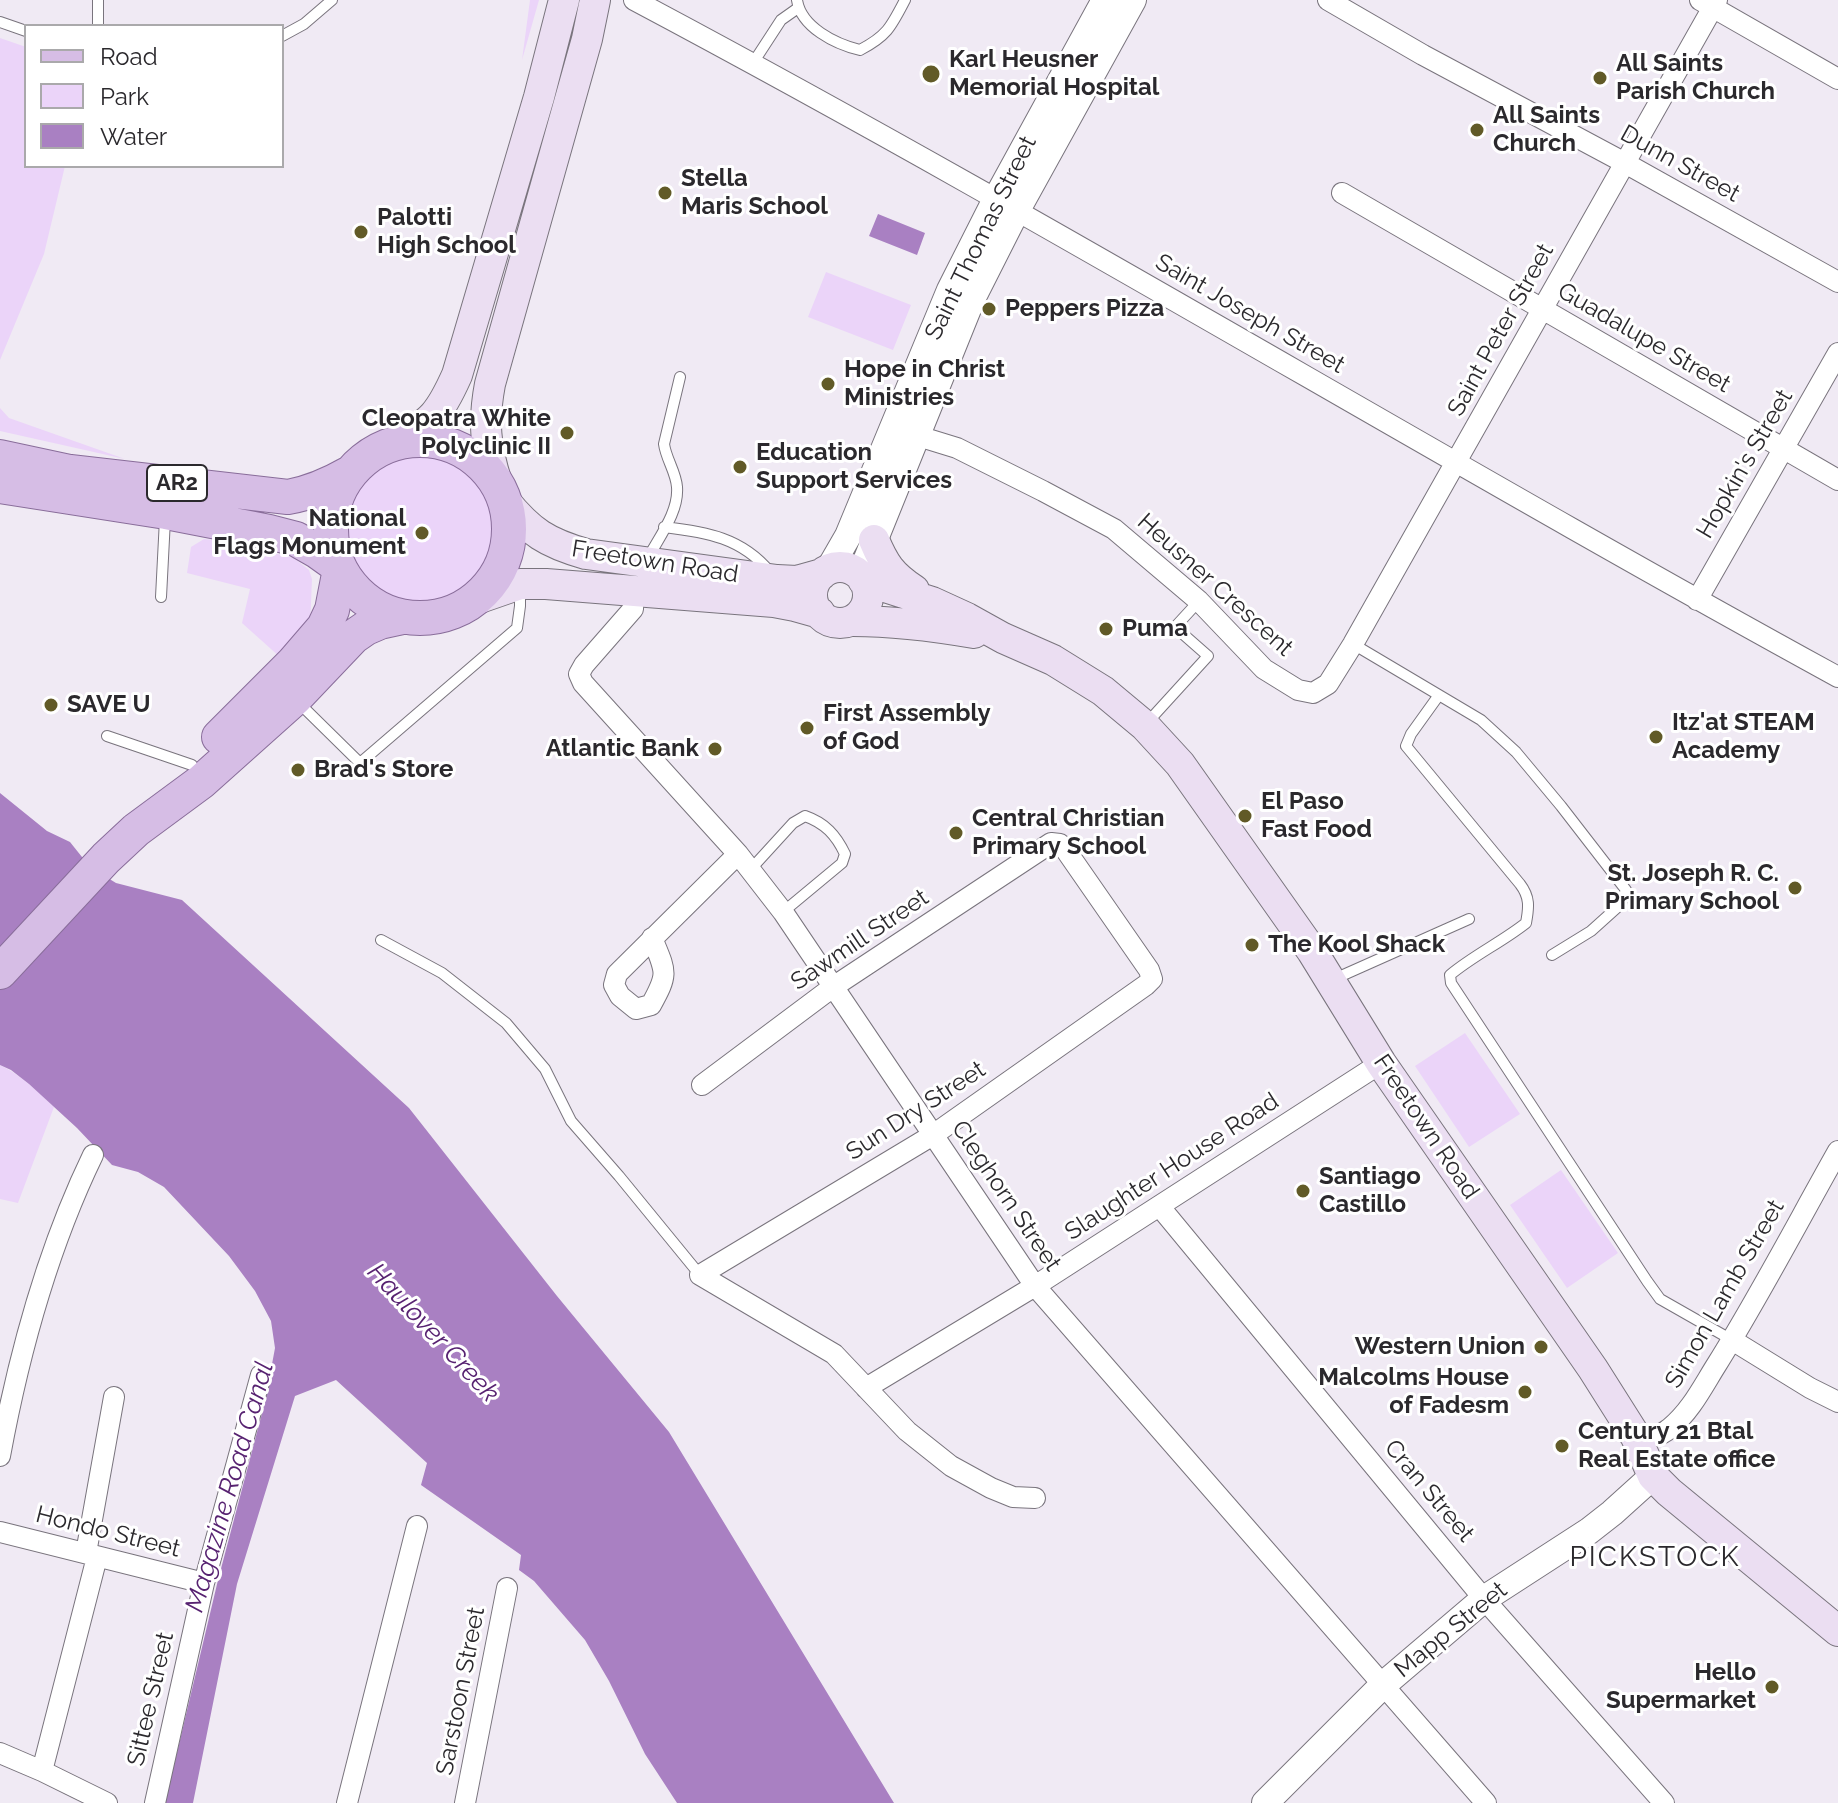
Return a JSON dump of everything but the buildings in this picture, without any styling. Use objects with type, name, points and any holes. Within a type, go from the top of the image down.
[{"type":"main road","points":[[403,617],[377,608],[356,591],[339,568],[331,542],[331,518],[337,494],[350,473],[371,454],[424,427],[444,404],[457,375],[471,315],[539,97],[564,0]]},
{"type":"main road","points":[[474,600],[494,580],[506,555],[510,528],[488,457],[485,429],[490,384],[587,39],[595,0]]},
{"type":"main road","points":[[397,442],[426,440],[454,446],[478,461],[501,492]]},
{"type":"main road","name":"AR2","points":[[0,457],[70,472],[288,497],[310,493],[350,473]]},
{"type":"main road","name":"AR2","points":[[0,486],[269,532],[296,539],[339,568]]},
{"type":"main road","name":"Freetown Road","points":[[501,492],[520,520],[536,534],[560,547],[586,554],[640,577],[820,613]]},
{"type":"main road","points":[[874,540],[882,560],[895,577],[932,602]]},
{"type":"main road","points":[[839,567],[848,568],[862,578],[868,597],[853,621],[835,622],[820,613],[813,600],[814,586],[826,572],[839,567]]},
{"type":"main road","points":[[0,972],[324,627],[332,610],[339,568]]},
{"type":"main road","name":"Freetown Road","points":[[520,584],[640,577],[797,581],[826,572]]},
{"type":"main road","name":"Freetown Road","points":[[862,578],[932,602],[1053,660],[1103,691],[1145,726],[1180,764],[1312,951],[1381,1063],[1593,1369],[1636,1437],[1653,1476],[1838,1631]]},
{"type":"main road","points":[[136,830],[201,782],[295,698],[353,637],[366,628],[403,617],[428,618],[452,612],[474,600],[520,584]]},
{"type":"main road","name":"Freetown Road","points":[[853,621],[925,625],[1003,638]]},
{"type":"street","name":"Saint Joseph Street","points":[[634,0],[1006,204],[1456,463],[1838,677]]},
{"type":"street","name":"Saint Thomas Street","points":[[826,572],[905,432],[972,299],[1006,204],[1105,0]]},
{"type":"street","name":"Saint Thomas Street","points":[[1006,204],[1133,0]]},
{"type":"street","name":"Dunn Street","points":[[1328,0],[1838,282]]},
{"type":"street","name":"Saint Peter Street","points":[[1328,684],[1625,163],[1710,2]]},
{"type":"street","points":[[1710,2],[1838,79]]},
{"type":"street","name":"Guadalupe Street","points":[[1342,193],[1838,480]]},
{"type":"street","name":"Hopkin's Street","points":[[1697,600],[1838,353]]},
{"type":"street","name":"Saint Thomas Street","points":[[862,578],[905,432]]},
{"type":"street","name":"Heusner Crescent","points":[[905,432],[957,448],[1114,529],[1199,601],[1264,669],[1298,690],[1313,693],[1328,684]]},
{"type":"street","name":"Cleghorn Street","points":[[640,577],[633,609],[584,665],[579,674],[583,683],[744,862],[783,912],[1035,1286],[1486,1803]]},
{"type":"street","name":"Sun Dry Street","points":[[700,1275],[933,1135],[1152,979],[1149,970],[1065,849],[1060,844],[1051,843]]},
{"type":"street","name":"Sawmill Street","points":[[702,1085],[833,987],[1051,843]]},
{"type":"street","points":[[652,938],[744,862]]},
{"type":"street","name":"Slaughter House Road","points":[[866,1388],[1035,1286],[1381,1063]]},
{"type":"street","name":"Simon Lamb Street","points":[[1636,1437],[1660,1435],[1688,1409],[1732,1340],[1838,1151]]},
{"type":"street","points":[[0,1456],[33,1313],[78,1186],[93,1155]]},
{"type":"street","name":"Cran Street","points":[[1160,1207],[1484,1599],[1664,1803]]},
{"type":"street","points":[[700,1275],[834,1354],[907,1431],[951,1466],[1013,1497],[1035,1498]]},
{"type":"street","points":[[1732,1340],[1838,1402]]},
{"type":"street","name":"Sittee Street","points":[[155,1803],[204,1583],[261,1375]]},
{"type":"street","points":[[42,1771],[92,1555],[114,1397]]},
{"type":"street","name":"Mapp Street","points":[[1265,1803],[1383,1685],[1484,1599],[1589,1531],[1653,1476]]},
{"type":"street","points":[[347,1803],[417,1526]]},
{"type":"street","name":"Hondo Street","points":[[0,1532],[204,1583]]},
{"type":"street","name":"Sarstoon Street","points":[[465,1803],[507,1588]]},
{"type":"street","points":[[0,1753],[107,1803]]},
{"type":"lane","points":[[98,0],[98,24]]},
{"type":"lane","points":[[284,35],[304,24],[332,0]]},
{"type":"lane","points":[[753,63],[781,20],[798,4],[805,20],[815,29],[847,47],[860,50],[877,41],[891,27],[905,0]]},
{"type":"lane","points":[[0,22],[24,30]]},
{"type":"lane","points":[[640,577],[675,505],[677,485],[664,444],[680,377]]},
{"type":"lane","points":[[161,597],[166,512]]},
{"type":"lane","points":[[664,527],[693,530],[735,542],[759,559],[777,580]]},
{"type":"lane","points":[[295,698],[360,763],[517,628],[520,584]]},
{"type":"lane","points":[[1145,726],[1208,656],[1175,627],[1199,601]]},
{"type":"lane","points":[[1353,644],[1481,720],[1516,752],[1626,890],[1621,904],[1591,931],[1552,955]]},
{"type":"lane","points":[[1439,695],[1406,746],[1527,893],[1529,906],[1526,923],[1503,941],[1465,963],[1450,975],[1451,983],[1660,1299],[1732,1340]]},
{"type":"lane","points":[[107,736],[192,765]]},
{"type":"lane","points":[[744,862],[805,816],[819,821],[839,842],[845,854],[842,863],[783,912]]},
{"type":"lane","points":[[1330,981],[1469,919]]},
{"type":"lane","points":[[381,940],[442,973],[506,1023],[545,1069],[571,1121],[700,1275]]},
{"type":"green space","points":[[530,0],[539,0],[522,60]]},
{"type":"green space","points":[[0,38],[24,46],[24,168],[65,168],[44,254],[0,360]]},
{"type":"green space","points":[[826,272],[911,305],[893,350],[808,317]]},
{"type":"green space","points":[[0,408],[9,418],[125,459],[0,431]]},
{"type":"green space","points":[[419,451],[448,456],[473,473],[490,498],[495,527],[490,556],[473,581],[448,598],[419,603],[390,598],[365,581],[348,556],[343,527],[348,498],[365,473],[390,456]]},
{"type":"green space","points":[[204,539],[294,558],[309,570],[312,579],[310,627],[281,658],[242,623],[250,589],[187,573],[191,547]]},
{"type":"green space","points":[[1465,1033],[1520,1114],[1469,1147],[1415,1066]]},
{"type":"green space","points":[[0,1065],[22,1078],[54,1107],[18,1203],[0,1199]]},
{"type":"green space","points":[[1561,1170],[1618,1253],[1567,1288],[1510,1205]]},
{"type":"water","points":[[878,214],[925,233],[917,255],[869,236]]},
{"type":"water","name":"Haulover Creek","points":[[0,793],[47,831],[70,842],[90,867],[116,883],[182,900],[409,1108],[669,1432],[894,1803],[677,1803],[645,1754],[585,1640],[534,1581],[519,1570],[521,1555],[421,1485],[427,1463],[336,1380],[295,1396],[237,1584],[193,1803],[165,1803],[218,1580],[265,1402],[275,1348],[271,1321],[255,1291],[229,1256],[164,1187],[138,1172],[112,1165],[29,1084],[0,1065]]},
{"type":"place","name":"Karl Heusner Memorial Hospital","points":[[931,74]]},
{"type":"place","name":"All Saints Parish Church","points":[[1600,78]]},
{"type":"place","name":"All Saints Church","points":[[1477,130]]},
{"type":"place","name":"Stella Maris School","points":[[665,193]]},
{"type":"place","name":"Palotti High School","points":[[361,232]]},
{"type":"place","name":"Peppers Pizza","points":[[989,309]]},
{"type":"place","name":"Hope in Christ Ministries","points":[[828,384]]},
{"type":"place","name":"Cleopatra White Polyclinic II","points":[[567,433]]},
{"type":"place","name":"Education Support Services","points":[[740,467]]},
{"type":"place","name":"National Flags Monument","points":[[422,533]]},
{"type":"place","name":"Puma","points":[[1106,629]]},
{"type":"place","name":"SAVE U","points":[[51,705]]},
{"type":"place","name":"First Assembly of God","points":[[807,728]]},
{"type":"place","name":"Itz'at STEAM Academy","points":[[1656,737]]},
{"type":"place","name":"Atlantic Bank","points":[[715,749]]},
{"type":"place","name":"Brad's Store","points":[[298,770]]},
{"type":"place","name":"El Paso Fast Food","points":[[1245,816]]},
{"type":"place","name":"Central Christian Primary School","points":[[956,833]]},
{"type":"place","name":"St. Joseph R. C. Primary School","points":[[1795,888]]},
{"type":"place","name":"The Kool Shack","points":[[1252,945]]},
{"type":"place","name":"Santiago Castillo","points":[[1303,1191]]},
{"type":"place","name":"Western Union","points":[[1541,1347]]},
{"type":"place","name":"Malcolms House of Fadesm","points":[[1525,1392]]},
{"type":"place","name":"Century 21 Btal Real Estate office","points":[[1562,1446]]},
{"type":"place","name":"Hello Supermarket","points":[[1772,1687]]},
{"type":"district","name":"PICKSTOCK","points":[[1655,1558]]},
{"type":"water label","name":"Magazine Road Canal","points":[[230,1487]]}]
